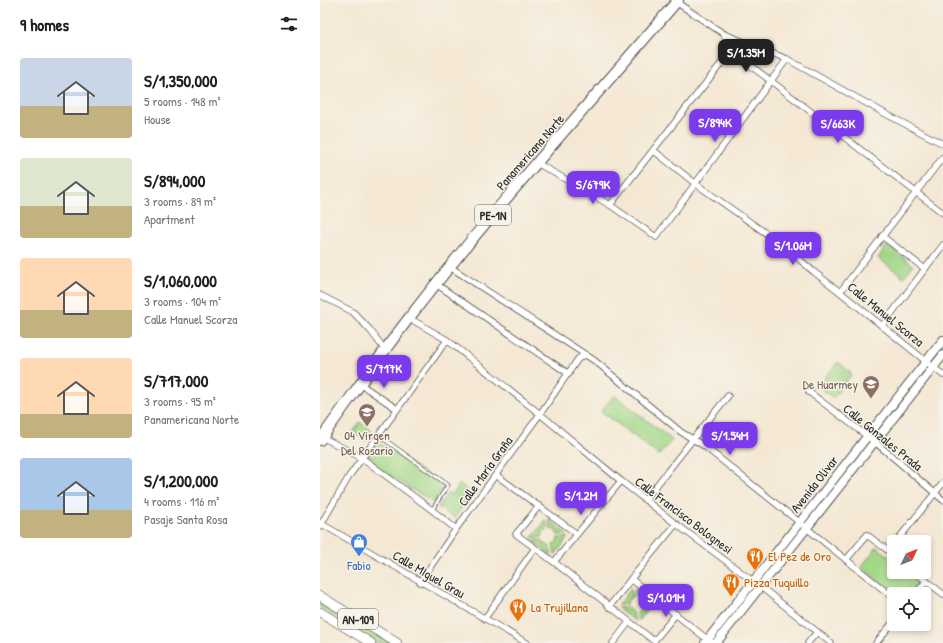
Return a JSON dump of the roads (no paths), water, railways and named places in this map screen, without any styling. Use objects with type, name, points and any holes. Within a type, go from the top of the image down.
[{"type":"highway","name":"Panamericana Norte","points":[[321,438],[385,350],[436,284],[537,163],[677,1]]},
{"type":"main road","name":"AN-109","points":[[320,596],[397,643]]},
{"type":"main road","name":"AN-109","points":[[320,612],[371,643]]},
{"type":"main road","points":[[344,627],[352,615]]},
{"type":"street","points":[[677,1],[724,34],[787,59],[943,144]]},
{"type":"street","points":[[724,34],[731,51],[943,213]]},
{"type":"street","points":[[610,205],[731,51]]},
{"type":"street","points":[[537,163],[610,205],[656,237],[787,59]]},
{"type":"street","name":"Calle Manuel Scorza","points":[[653,150],[696,184],[784,246],[814,272],[943,375]]},
{"type":"street","points":[[840,292],[943,157]]},
{"type":"street","points":[[882,236],[925,269]]},
{"type":"street","points":[[882,326],[943,245]]},
{"type":"street","points":[[450,267],[595,361],[681,432],[704,446],[887,592]]},
{"type":"street","points":[[436,284],[569,374]]},
{"type":"street","points":[[320,295],[353,312],[370,330],[385,350]]},
{"type":"street","name":"Calle Francisco Bolognesi","points":[[409,318],[447,340],[645,500],[761,587],[831,643]]},
{"type":"street","points":[[320,524],[350,475],[447,340]]},
{"type":"street","name":"Avenida Olivar","points":[[708,642],[799,523],[943,340]]},
{"type":"street","name":"Calle María Graña","points":[[420,582],[456,529],[569,374],[578,359],[586,355]]},
{"type":"street","name":"Avenida Olivar","points":[[716,643],[943,355]]},
{"type":"street","points":[[360,384],[397,409]]},
{"type":"street","name":"Calle Gonzales Prada","points":[[809,392],[875,442],[943,500]]},
{"type":"street","points":[[645,500],[728,396]]},
{"type":"street","points":[[321,438],[362,458],[456,529]]},
{"type":"street","points":[[496,475],[577,534]]},
{"type":"street","points":[[554,562],[621,481]]},
{"type":"street","points":[[901,535],[943,483]]},
{"type":"street","points":[[539,506],[516,534],[554,562],[654,642],[676,614]]},
{"type":"street","name":"Calle MIguel Grau","points":[[320,524],[527,643]]},
{"type":"street","points":[[609,607],[676,524]]},
{"type":"street","points":[[846,560],[867,535],[887,549]]},
{"type":"street","points":[[485,618],[535,548]]},
{"type":"street","points":[[631,579],[676,614],[708,642]]},
{"type":"street","points":[[921,587],[926,580],[943,594]]},
{"type":"street","points":[[613,643],[629,622]]},
{"type":"street","points":[[876,643],[887,630]]},
{"type":"street","points":[[808,643],[817,632]]},
{"type":"lane","points":[[378,435],[448,485],[432,510]]},
{"type":"place","name":"De Huarmey","points":[[871,399]]},
{"type":"place","name":"04 Virgen Del Rosario","points":[[367,427]]},
{"type":"place","name":"Fabio","points":[[359,557]]},
{"type":"place","name":"El Pez de Oro","points":[[755,571]]},
{"type":"place","name":"Pizza Tuquillo","points":[[731,597]]},
{"type":"place","name":"La Trujillana","points":[[518,622]]}]
